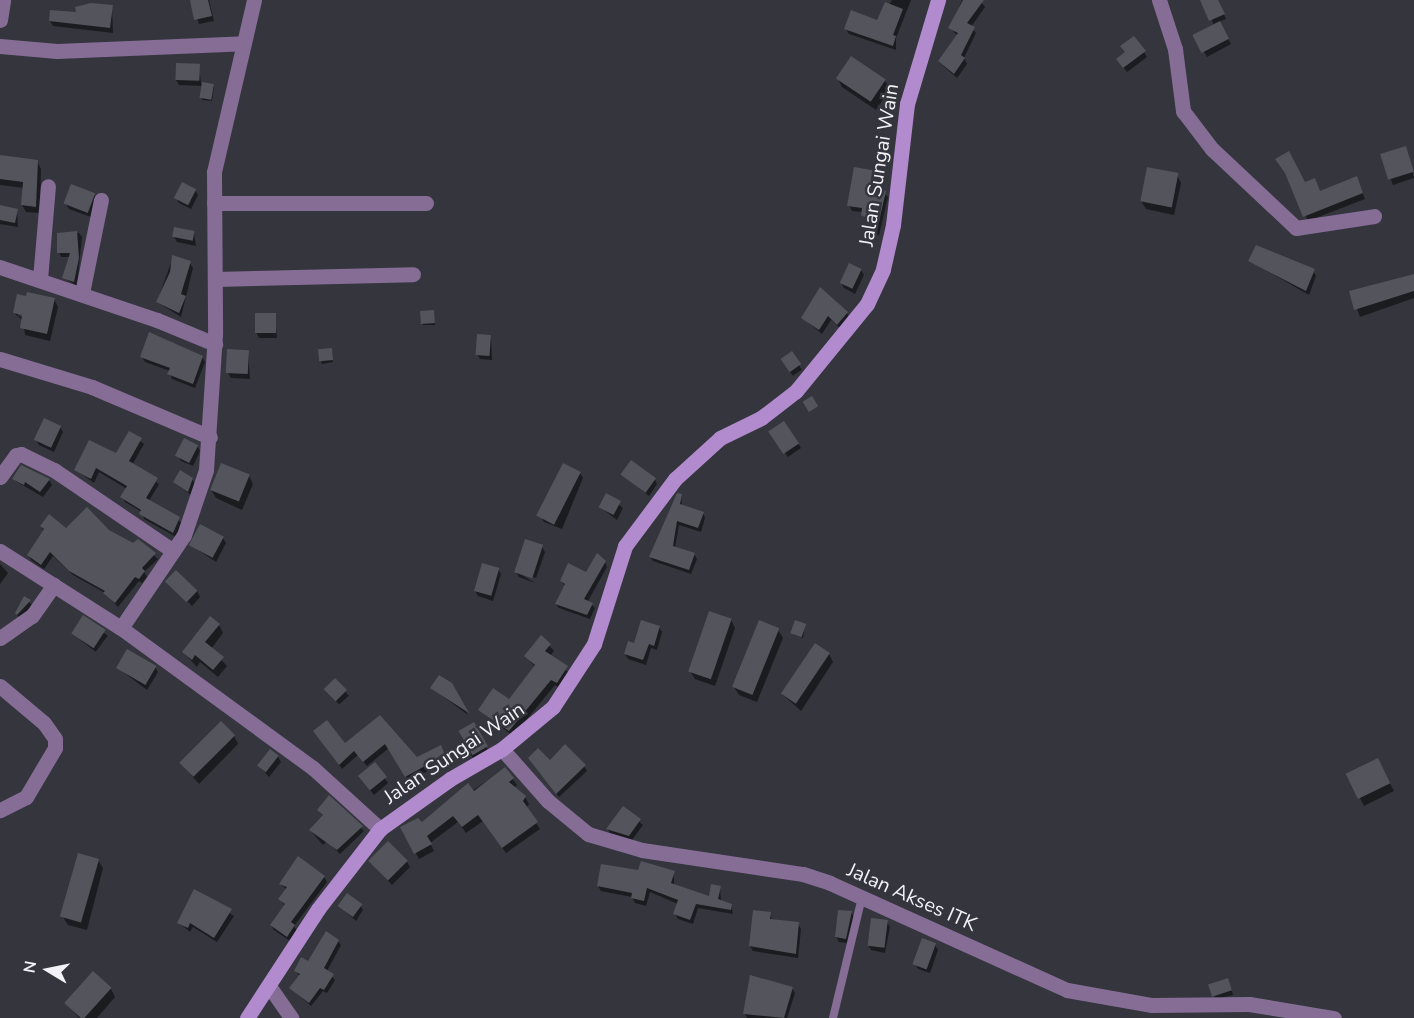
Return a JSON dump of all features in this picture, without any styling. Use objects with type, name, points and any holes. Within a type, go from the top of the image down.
[{"type":"street","points":[[0,20],[3,0]]},
{"type":"street","points":[[121,628],[173,551],[198,500],[210,437],[214,344],[216,155],[254,0]]},
{"type":"street","name":"Jalan Sungai Wain","points":[[247,1018],[318,909],[380,829],[450,779],[502,749],[547,714],[577,676],[594,645],[625,546],[662,494],[720,438],[761,418],[796,391],[867,304],[884,270],[893,225],[907,104],[938,0]]},
{"type":"street","points":[[1159,0],[1174,49],[1183,111],[1212,149],[1296,228],[1374,216]]},
{"type":"street","points":[[0,46],[57,51],[244,42]]},
{"type":"street","points":[[40,279],[48,186]]},
{"type":"street","points":[[82,293],[101,200]]},
{"type":"street","points":[[214,203],[426,202]]},
{"type":"street","points":[[0,267],[82,293],[214,344]]},
{"type":"street","points":[[215,279],[413,274]]},
{"type":"street","points":[[0,359],[92,387],[210,437]]},
{"type":"street","points":[[0,477],[16,455],[21,454],[54,470],[173,551]]},
{"type":"street","points":[[0,551],[121,628],[313,768],[380,829]]},
{"type":"street","points":[[0,638],[32,616],[54,585]]},
{"type":"street","points":[[0,686],[45,723],[55,739],[55,748],[26,797],[0,810]]},
{"type":"street","name":"Jalan Akses ITK","points":[[502,749],[532,785],[588,834],[653,852],[803,874],[943,931],[1003,963],[1078,993],[1151,1005],[1249,1004],[1334,1018]]},
{"type":"street","points":[[269,986],[291,1018]]},
{"type":"lane","points":[[833,1018],[862,897]]},
{"type":"building","points":[[190,0],[208,0],[212,16],[194,20]]},
{"type":"building","points":[[963,0],[984,0],[967,23],[975,27],[961,55],[965,58],[954,74],[938,61],[958,33],[948,28]]},
{"type":"building","points":[[1200,0],[1218,0],[1225,14],[1209,21]]},
{"type":"building","points":[[885,2],[903,9],[893,35],[896,36],[893,46],[844,29],[851,10],[877,20]]},
{"type":"building","points":[[91,3],[113,5],[110,28],[49,21],[50,10],[76,12],[75,7]]},
{"type":"building","points":[[1220,21],[1229,39],[1201,53],[1192,35]]},
{"type":"building","points":[[1134,36],[1146,51],[1123,68],[1116,59],[1125,52],[1120,46]]},
{"type":"building","points":[[851,56],[886,79],[871,102],[836,78]]},
{"type":"building","points":[[176,63],[200,64],[199,81],[175,80]]},
{"type":"building","points":[[202,82],[214,84],[211,100],[199,98]]},
{"type":"building","points":[[1406,146],[1414,172],[1388,180],[1380,154]]},
{"type":"building","points":[[1289,151],[1305,182],[1315,178],[1320,191],[1357,176],[1363,193],[1303,217],[1285,173],[1275,159]]},
{"type":"building","points":[[0,155],[38,160],[36,207],[21,205],[23,182],[0,179]]},
{"type":"building","points":[[854,167],[883,172],[880,190],[886,191],[877,230],[864,228],[868,219],[861,215],[862,208],[847,206]]},
{"type":"building","points":[[1147,167],[1178,173],[1172,207],[1140,201]]},
{"type":"building","points":[[182,182],[196,189],[188,205],[174,198]]},
{"type":"building","points":[[71,184],[95,193],[88,213],[63,204]]},
{"type":"building","points":[[0,205],[18,209],[15,223],[0,220]]},
{"type":"building","points":[[174,227],[195,231],[193,241],[172,237]]},
{"type":"building","points":[[77,231],[79,258],[74,282],[62,278],[70,253],[57,253],[57,233]]},
{"type":"building","points":[[1256,245],[1315,269],[1306,291],[1248,261]]},
{"type":"building","points":[[172,255],[191,261],[181,294],[186,296],[179,313],[156,302],[170,272]]},
{"type":"building","points":[[849,263],[862,269],[852,289],[840,283]]},
{"type":"building","points":[[1414,274],[1414,291],[1354,310],[1349,291]]},
{"type":"building","points":[[820,287],[848,312],[837,325],[828,316],[819,330],[801,318]]},
{"type":"building","points":[[27,292],[55,298],[47,334],[20,328],[22,315],[13,313],[17,294],[26,296]]},
{"type":"building","points":[[434,310],[435,323],[421,324],[420,311]]},
{"type":"building","points":[[255,313],[276,313],[276,333],[255,333]]},
{"type":"building","points":[[149,332],[203,356],[193,384],[167,374],[170,368],[140,357]]},
{"type":"building","points":[[477,334],[491,335],[490,356],[476,355]]},
{"type":"building","points":[[332,348],[333,360],[319,361],[318,349]]},
{"type":"building","points":[[227,349],[249,350],[248,374],[226,373]]},
{"type":"building","points":[[792,351],[801,364],[790,372],[781,359]]},
{"type":"building","points":[[812,396],[818,406],[809,412],[803,402]]},
{"type":"building","points":[[44,418],[61,426],[51,448],[34,440]]},
{"type":"building","points":[[784,421],[799,443],[783,454],[768,432]]},
{"type":"building","points":[[129,431],[142,438],[129,461],[158,478],[146,498],[180,517],[173,533],[139,514],[141,510],[120,497],[127,486],[96,468],[91,479],[74,470],[89,440],[116,453]]},
{"type":"building","points":[[184,438],[198,445],[189,463],[175,456]]},
{"type":"building","points":[[631,460],[656,478],[645,493],[620,475]]},
{"type":"building","points":[[221,463],[250,475],[239,502],[210,490]]},
{"type":"building","points":[[563,463],[581,472],[554,525],[536,516]]},
{"type":"building","points":[[21,465],[50,479],[40,492],[25,482],[24,485],[12,479]]},
{"type":"building","points":[[180,470],[193,478],[188,492],[173,482]]},
{"type":"building","points":[[606,493],[621,501],[613,515],[598,507]]},
{"type":"building","points":[[677,493],[682,494],[680,504],[704,512],[698,528],[677,521],[673,546],[695,553],[689,570],[649,557]]},
{"type":"building","points":[[87,507],[109,530],[133,543],[138,539],[156,553],[142,568],[145,571],[139,579],[135,577],[115,603],[103,593],[105,591],[69,571],[50,552],[41,565],[27,555],[44,529],[40,526],[49,514],[66,528]]},
{"type":"building","points":[[200,524],[224,537],[213,558],[189,545]]},
{"type":"building","points":[[525,539],[543,545],[532,578],[514,572]]},
{"type":"building","points":[[597,553],[606,561],[584,599],[593,603],[587,615],[555,604],[565,584],[560,581],[568,563],[586,572]]},
{"type":"building","points":[[482,563],[499,568],[491,596],[474,591]]},
{"type":"building","points":[[176,570],[198,591],[186,602],[165,582]]},
{"type":"building","points":[[24,596],[31,600],[17,615],[15,613]]},
{"type":"building","points":[[709,611],[732,619],[711,679],[688,672]]},
{"type":"building","points":[[83,615],[106,630],[94,648],[71,633]]},
{"type":"building","points":[[210,616],[220,624],[205,642],[224,657],[213,670],[195,655],[192,660],[182,652]]},
{"type":"building","points":[[641,620],[660,626],[654,646],[649,644],[643,660],[624,654],[628,641],[634,643]]},
{"type":"building","points":[[759,620],[779,628],[752,695],[732,687]]},
{"type":"building","points":[[795,620],[806,624],[801,637],[790,633]]},
{"type":"building","points":[[541,635],[551,644],[545,651],[568,666],[557,683],[551,680],[509,731],[478,710],[493,688],[509,699],[535,665],[524,656]]},
{"type":"building","points":[[815,643],[830,653],[796,704],[781,694]]},
{"type":"building","points":[[127,649],[156,666],[145,685],[116,668]]},
{"type":"building","points":[[439,675],[452,683],[469,713],[430,688]]},
{"type":"building","points":[[335,678],[347,690],[336,701],[324,689]]},
{"type":"building","points":[[380,715],[417,757],[441,745],[445,755],[405,777],[385,744],[363,762],[354,751],[339,765],[313,731],[327,720],[345,743]]},
{"type":"building","points":[[221,721],[235,735],[193,777],[179,763]]},
{"type":"building","points":[[474,722],[488,746],[472,755],[458,731]]},
{"type":"building","points":[[565,744],[586,765],[556,794],[528,758],[538,748],[550,760]]},
{"type":"building","points":[[270,749],[279,756],[266,772],[257,766]]},
{"type":"building","points":[[1378,758],[1390,783],[1358,799],[1346,774]]},
{"type":"building","points":[[375,762],[387,777],[370,791],[358,776]]},
{"type":"building","points":[[505,767],[514,778],[509,782],[526,796],[523,801],[538,822],[502,848],[478,815],[462,827],[453,816],[427,836],[432,844],[414,854],[400,827],[418,818],[422,822],[468,783],[474,791]]},
{"type":"building","points":[[329,795],[363,826],[337,850],[309,830],[323,815],[317,810]]},
{"type":"building","points":[[623,806],[641,819],[629,836],[606,829]]},
{"type":"building","points":[[388,841],[408,861],[388,881],[368,861]]},
{"type":"building","points":[[78,853],[99,859],[81,923],[60,916]]},
{"type":"building","points":[[298,856],[325,876],[291,922],[295,925],[287,937],[270,925],[285,904],[278,899],[287,887],[279,884]]},
{"type":"building","points":[[641,861],[675,871],[671,883],[709,896],[711,884],[721,886],[718,899],[732,904],[731,910],[696,904],[690,920],[673,914],[678,900],[647,888],[644,901],[631,898],[632,893],[597,886],[601,864],[638,870]]},
{"type":"building","points":[[194,889],[232,909],[214,938],[190,923],[188,928],[177,923]]},
{"type":"building","points":[[347,893],[362,904],[353,917],[338,906]]},
{"type":"building","points":[[753,910],[771,912],[770,919],[799,922],[796,954],[749,946]]},
{"type":"building","points":[[838,910],[852,911],[846,939],[835,937]]},
{"type":"building","points":[[871,918],[888,920],[884,948],[868,946]]},
{"type":"building","points":[[326,931],[339,940],[324,968],[334,974],[324,990],[320,988],[309,1003],[289,988],[300,974],[294,971],[301,957],[308,961]]},
{"type":"building","points":[[922,938],[936,943],[927,969],[912,964]]},
{"type":"building","points":[[93,971],[112,988],[84,1018],[81,1018],[64,1003]]},
{"type":"building","points":[[750,975],[793,987],[784,1018],[743,1014]]},
{"type":"building","points":[[1228,978],[1232,990],[1212,997],[1208,984]]}]
